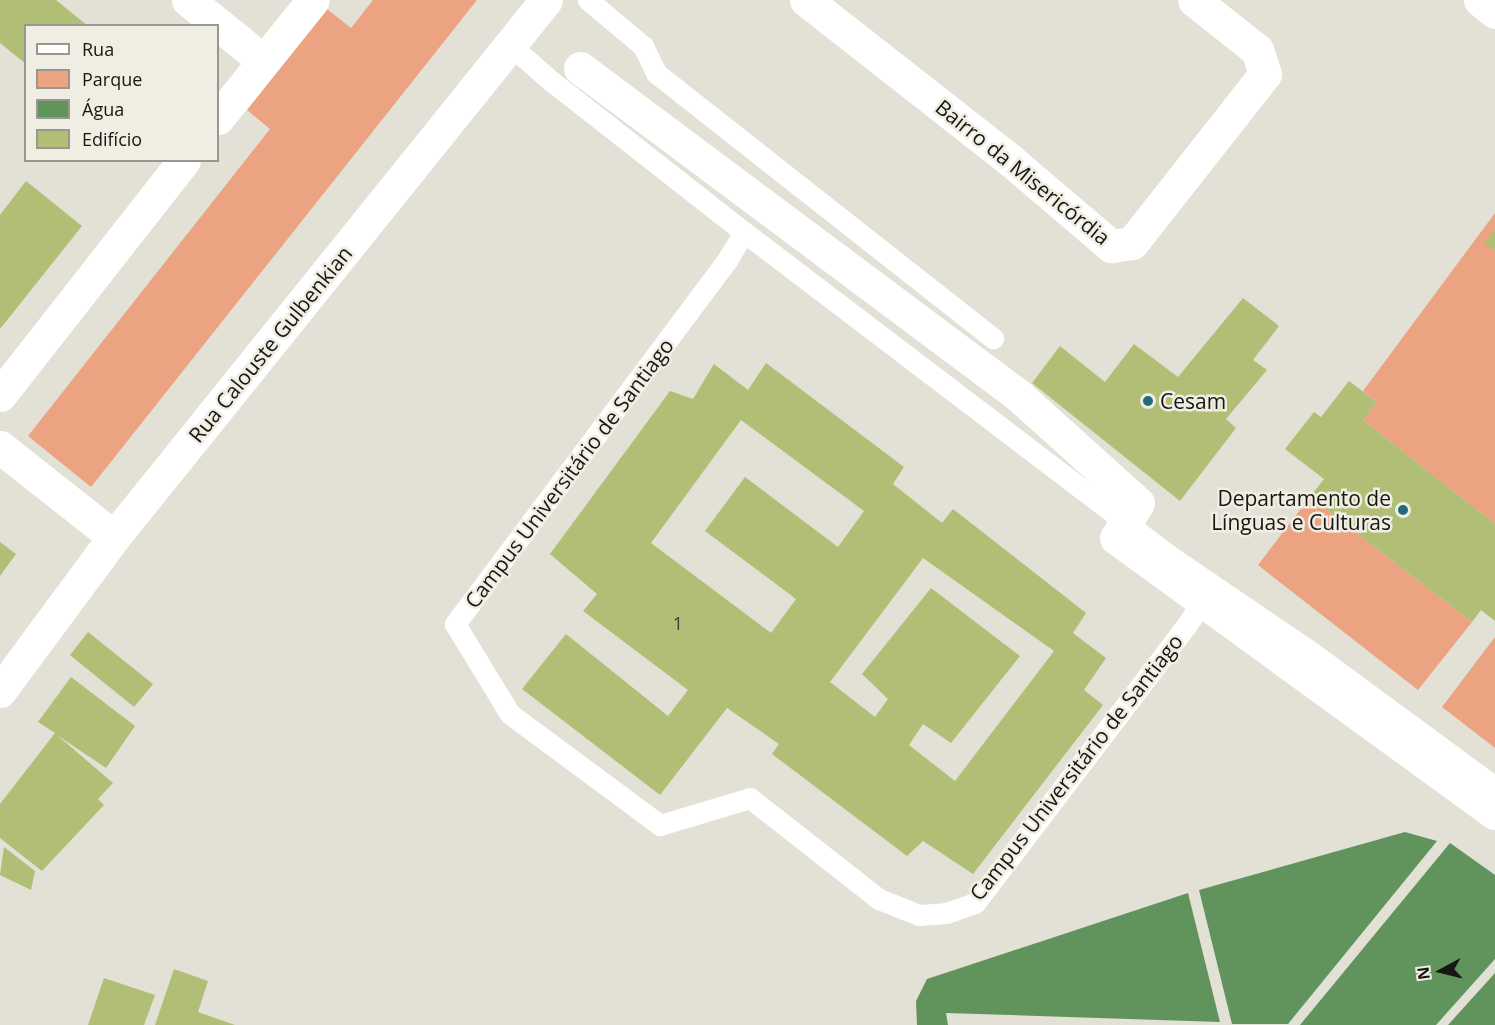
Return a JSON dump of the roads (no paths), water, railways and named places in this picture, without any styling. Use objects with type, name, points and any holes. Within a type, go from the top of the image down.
[{"type":"street","points":[[188,0],[218,24]]},
{"type":"street","points":[[219,117],[313,0]]},
{"type":"street","name":"Rua Calouste Gulbenkian","points":[[0,692],[114,537],[546,0]]},
{"type":"street","name":"Bairro da Misericórdia","points":[[806,0],[1010,160],[1111,246],[1132,243],[1265,74],[1257,50],[1194,0]]},
{"type":"street","points":[[1480,0],[1495,12]]},
{"type":"street","points":[[219,25],[264,61]]},
{"type":"street","points":[[580,68],[1018,396],[1138,503],[1116,538],[1208,594],[1495,813]]},
{"type":"street","points":[[0,395],[182,162]]},
{"type":"street","points":[[0,447],[114,537]]},
{"type":"lane","points":[[588,0],[643,46],[656,73],[993,338]]},
{"type":"lane","points":[[509,44],[550,80],[744,232],[1126,522]]},
{"type":"lane","name":"Campus Universitário de Santiago","points":[[744,232],[722,268],[455,624],[510,714],[660,825],[750,798],[879,899],[920,915],[946,913],[975,903],[1208,594]]},
{"type":"lane","points":[[1208,594],[1314,654],[1495,787]]},
{"type":"water","points":[[1405,832],[1437,841],[1288,1024],[1232,1024],[1199,890]]},
{"type":"water","points":[[1450,843],[1495,875],[1495,959],[1436,1025],[1300,1025]]},
{"type":"water","points":[[1188,893],[1220,1022],[946,1013],[948,1025],[917,1025],[916,1001],[927,979]]},
{"type":"water","points":[[1495,973],[1495,1025],[1448,1025]]},
{"type":"place","name":"Cesam","points":[[1148,401]]},
{"type":"place","name":"Departamento de Línguas e Culturas","points":[[1403,510]]}]
